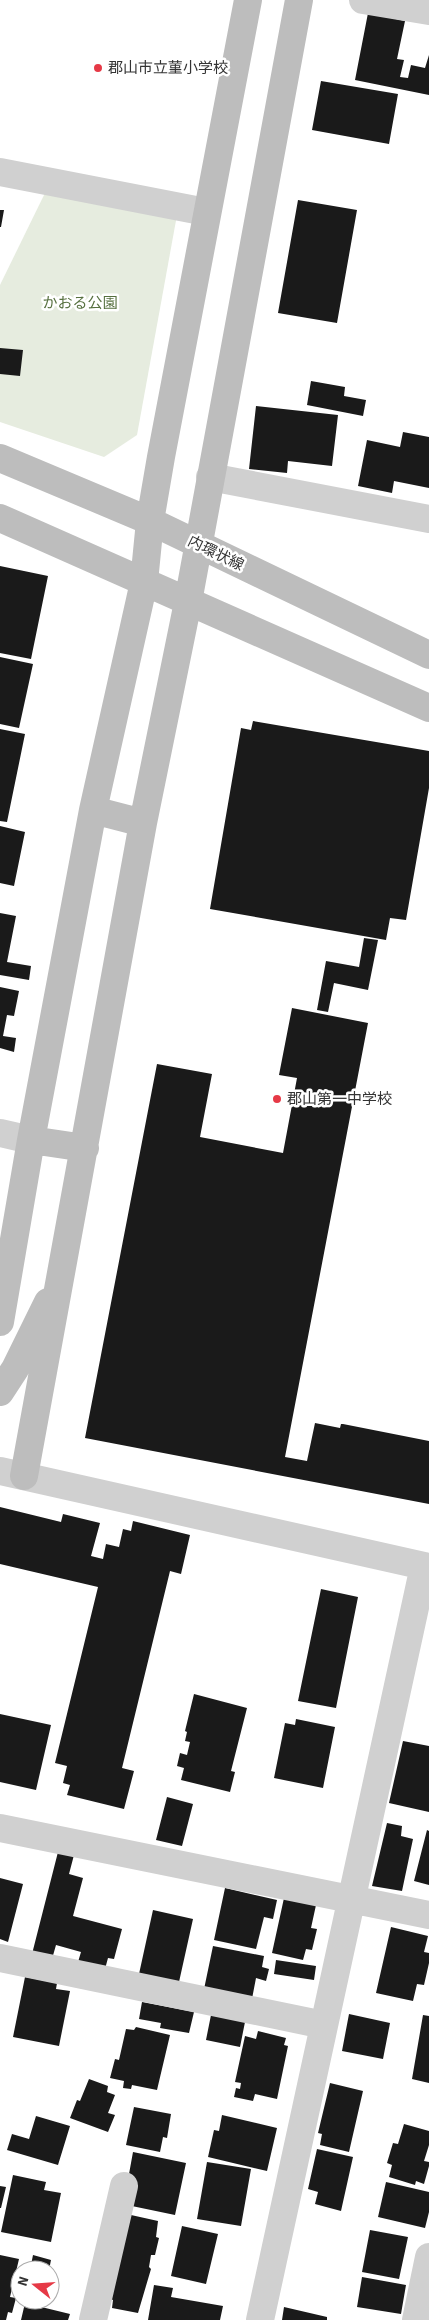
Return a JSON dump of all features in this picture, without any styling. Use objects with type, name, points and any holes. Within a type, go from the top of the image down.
[{"type":"street","points":[[0,1322],[31,1140],[93,810],[144,582],[150,521],[206,212],[248,0]]},
{"type":"street","points":[[260,2320],[351,1900],[426,1567],[12,1474],[58,1293],[143,823],[188,602],[299,0]]},
{"type":"street","points":[[364,0],[429,11]]},
{"type":"street","points":[[0,172],[206,212]]},
{"type":"street","name":"内環状線","points":[[0,458],[150,521],[429,655]]},
{"type":"street","points":[[210,477],[429,518]]},
{"type":"street","points":[[0,518],[429,708]]},
{"type":"street","points":[[93,810],[143,823]]},
{"type":"street","points":[[0,1133],[31,1140],[85,1148]]},
{"type":"street","points":[[0,1392],[15,1369],[50,1299],[58,1293]]},
{"type":"street","points":[[0,1828],[429,1915]]},
{"type":"street","points":[[0,1958],[324,2025]]},
{"type":"street","points":[[93,2320],[124,2186]]},
{"type":"street","points":[[416,2320],[429,2257]]},
{"type":"green space","name":"かおる公園","points":[[45,193],[177,215],[137,435],[104,457],[0,422],[0,285]]},
{"type":"building","points":[[368,13],[405,21],[397,59],[404,60],[400,77],[408,78],[411,65],[425,68],[429,55],[429,95],[355,80]]},
{"type":"building","points":[[321,81],[398,94],[389,144],[312,130]]},
{"type":"building","points":[[298,200],[357,210],[337,323],[278,313]]},
{"type":"building","points":[[0,210],[4,210],[1,227],[0,227]]},
{"type":"building","points":[[0,348],[23,350],[20,376],[0,374]]},
{"type":"building","points":[[311,381],[345,387],[344,396],[366,400],[363,416],[307,405]]},
{"type":"building","points":[[256,406],[338,415],[332,466],[288,461],[287,473],[249,469]]},
{"type":"building","points":[[403,432],[429,437],[429,488],[394,481],[392,493],[358,486],[367,440],[400,447]]},
{"type":"building","points":[[0,566],[48,576],[31,659],[0,653]]},
{"type":"building","points":[[0,657],[33,664],[19,728],[0,724]]},
{"type":"building","points":[[253,721],[429,751],[429,788],[406,920],[390,918],[386,940],[210,909],[241,728],[251,730]]},
{"type":"building","points":[[0,729],[25,734],[7,822],[0,821]]},
{"type":"building","points":[[0,826],[25,832],[14,886],[0,883]]},
{"type":"building","points":[[0,913],[16,916],[7,962],[31,966],[29,980],[0,975]]},
{"type":"building","points":[[364,938],[378,940],[368,990],[334,983],[328,1012],[317,1010],[326,961],[359,967]]},
{"type":"building","points":[[0,987],[19,991],[14,1016],[7,1015],[3,1036],[16,1038],[14,1052],[0,1048]]},
{"type":"building","points":[[292,1008],[368,1023],[285,1457],[307,1461],[315,1423],[340,1428],[341,1424],[343,1424],[429,1441],[429,1504],[85,1438],[157,1064],[212,1074],[200,1137],[283,1153],[297,1078],[279,1075]]},
{"type":"building","points":[[0,1507],[61,1522],[63,1514],[100,1523],[91,1556],[103,1559],[106,1544],[119,1547],[123,1529],[131,1531],[133,1521],[190,1535],[181,1574],[170,1571],[122,1768],[134,1771],[124,1809],[67,1795],[70,1785],[63,1783],[67,1766],[55,1763],[98,1587],[0,1564]]},
{"type":"building","points":[[321,1589],[358,1597],[336,1708],[298,1701]]},
{"type":"building","points":[[194,1694],[247,1708],[231,1771],[235,1772],[230,1792],[181,1780],[184,1768],[177,1766],[180,1753],[187,1755],[190,1742],[185,1741],[187,1732],[185,1731]]},
{"type":"building","points":[[0,1714],[51,1725],[36,1790],[0,1782]]},
{"type":"building","points":[[296,1719],[335,1727],[323,1788],[274,1778],[285,1723],[295,1725]]},
{"type":"building","points":[[403,1741],[429,1746],[429,1812],[389,1803]]},
{"type":"building","points":[[167,1797],[193,1804],[182,1846],[156,1840]]},
{"type":"building","points":[[387,1823],[402,1826],[401,1836],[413,1839],[402,1891],[372,1886]]},
{"type":"building","points":[[427,1830],[429,1831],[429,1885],[414,1881]]},
{"type":"building","points":[[58,1852],[74,1855],[69,1874],[83,1878],[73,1916],[122,1929],[114,1959],[108,1958],[105,1969],[78,1962],[81,1952],[56,1945],[52,1959],[32,1954]]},
{"type":"building","points":[[0,1878],[23,1884],[8,1942],[0,1939]]},
{"type":"building","points":[[225,1888],[277,1900],[273,1919],[264,1917],[256,1949],[214,1940]]},
{"type":"building","points":[[284,1898],[316,1905],[311,1928],[317,1929],[312,1950],[306,1949],[303,1960],[272,1953]]},
{"type":"building","points":[[153,1910],[193,1919],[179,1982],[139,1974]]},
{"type":"building","points":[[391,1927],[428,1936],[424,1952],[429,1953],[429,1963],[424,1985],[417,1984],[413,2001],[376,1993]]},
{"type":"building","points":[[213,1946],[264,1956],[262,1967],[269,1969],[266,1981],[256,1978],[251,2004],[203,1994]]},
{"type":"building","points":[[276,1960],[316,1966],[314,1980],[274,1974]]},
{"type":"building","points":[[25,1977],[57,1983],[56,1989],[70,1991],[59,2046],[13,2037]]},
{"type":"building","points":[[142,2002],[194,2012],[189,2033],[160,2028],[161,2023],[139,2019]]},
{"type":"building","points":[[349,2014],[390,2023],[383,2059],[342,2051]]},
{"type":"building","points":[[211,2015],[245,2022],[240,2047],[206,2040]]},
{"type":"building","points":[[423,2015],[429,2016],[429,2083],[412,2079]]},
{"type":"building","points":[[136,2027],[170,2035],[157,2090],[132,2085],[131,2089],[123,2088],[124,2081],[110,2078],[115,2059],[119,2060],[126,2029],[134,2030]]},
{"type":"building","points":[[258,2031],[286,2038],[284,2045],[288,2046],[277,2099],[255,2094],[253,2101],[234,2097],[236,2088],[240,2089],[241,2083],[235,2082],[245,2036],[256,2039]]},
{"type":"building","points":[[89,2079],[108,2086],[107,2092],[115,2095],[108,2113],[115,2115],[108,2132],[70,2118],[77,2100],[80,2101]]},
{"type":"building","points":[[330,2083],[363,2091],[349,2152],[320,2145],[322,2134],[318,2133]]},
{"type":"building","points":[[134,2107],[171,2114],[167,2138],[163,2137],[160,2152],[126,2145]]},
{"type":"building","points":[[222,2115],[277,2128],[267,2171],[208,2157],[214,2130],[219,2131]]},
{"type":"building","points":[[36,2116],[70,2126],[58,2165],[7,2150],[12,2134],[29,2139]]},
{"type":"building","points":[[404,2124],[429,2131],[429,2145],[424,2161],[429,2162],[429,2166],[424,2184],[416,2181],[415,2185],[389,2177],[392,2165],[387,2163],[393,2143],[398,2144]]},
{"type":"building","points":[[317,2149],[353,2157],[341,2211],[315,2204],[318,2192],[308,2189]]},
{"type":"building","points":[[133,2152],[186,2163],[175,2215],[127,2205],[127,2185]]},
{"type":"building","points":[[207,2162],[251,2169],[241,2226],[197,2219]]},
{"type":"building","points":[[13,2175],[46,2182],[44,2190],[61,2193],[51,2242],[1,2232]]},
{"type":"building","points":[[386,2182],[429,2192],[429,2212],[425,2228],[378,2217]]},
{"type":"building","points":[[0,2186],[6,2187],[1,2208],[0,2208]]},
{"type":"building","points":[[131,2215],[158,2221],[156,2237],[159,2238],[155,2255],[151,2255],[149,2267],[151,2269],[138,2313],[112,2308],[113,2300],[108,2298]]},
{"type":"building","points":[[182,2226],[218,2234],[206,2284],[171,2276]]},
{"type":"building","points":[[370,2230],[408,2237],[399,2279],[362,2272]]},
{"type":"building","points":[[0,2255],[19,2259],[10,2260],[10,2310],[13,2310],[12,2313],[8,2312],[6,2320],[0,2320]]},
{"type":"building","points":[[33,2255],[51,2260],[32,2260]]},
{"type":"building","points":[[362,2277],[406,2285],[401,2314],[357,2307]]},
{"type":"building","points":[[154,2285],[173,2288],[171,2297],[223,2306],[220,2320],[148,2320]]},
{"type":"building","points":[[284,2307],[327,2317],[327,2320],[282,2320]]},
{"type":"building","points":[[23,2310],[54,2310],[70,2314],[68,2320],[21,2320]]},
{"type":"place","name":"郡山市立菫小学校","points":[[98,68]]},
{"type":"place","name":"郡山第一中学校","points":[[277,1099]]}]
